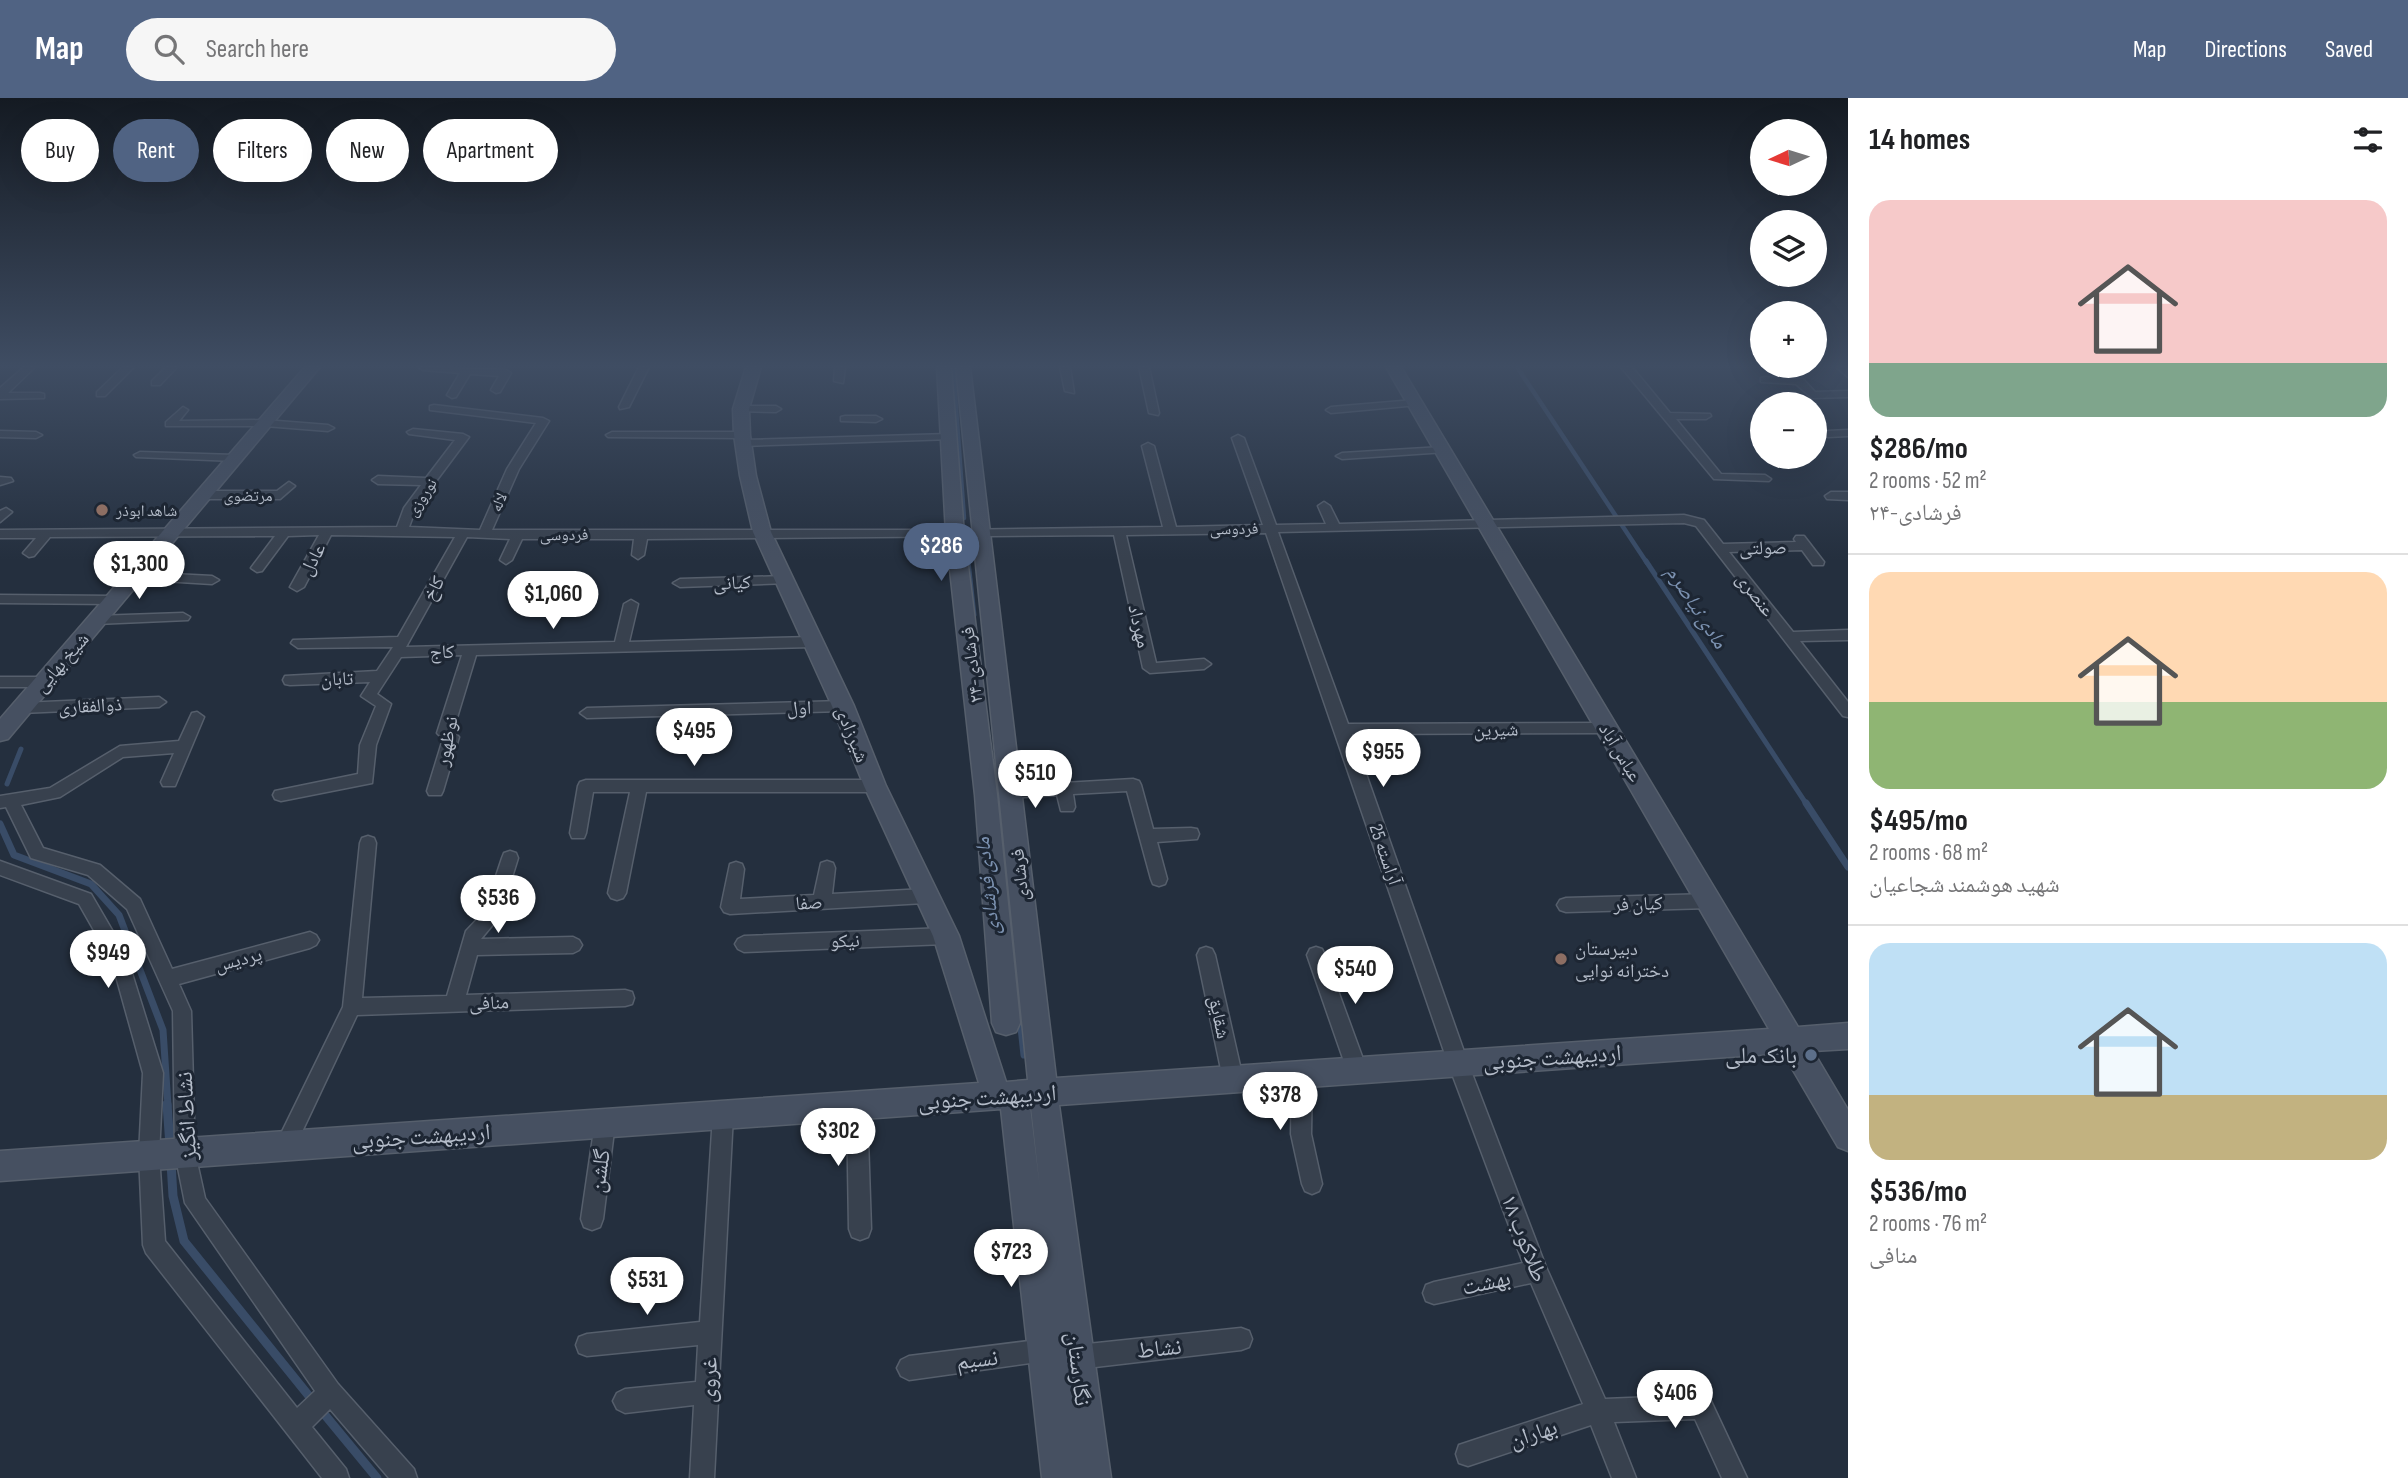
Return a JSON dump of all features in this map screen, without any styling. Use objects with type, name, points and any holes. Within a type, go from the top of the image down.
[{"type":"street","name":"شیخ بهایی","points":[[0,733],[258,431]]},
{"type":"street","name":"لاله","points":[[484,534],[513,469],[536,431]]},
{"type":"street","name":"شیرزادی","points":[[742,431],[762,532],[843,706],[875,786],[925,896],[1018,1094]]},
{"type":"street","points":[[873,439],[874,431]]},
{"type":"street","name":"۲۴-فرشادی","points":[[949,431],[955,534],[998,794]]},
{"type":"street","points":[[970,431],[980,532]]},
{"type":"street","name":"عباس آباد","points":[[1431,431],[1848,1137]]},
{"type":"street","points":[[1679,431],[1718,477],[1765,479]]},
{"type":"street","name":"نوروزی","points":[[402,531],[411,508],[463,437],[413,432]]},
{"type":"street","points":[[1828,434],[1848,433]]},
{"type":"street","points":[[0,434],[36,435]]},
{"type":"street","points":[[612,435],[743,439],[949,437]]},
{"type":"street","name":"آراسته 25","points":[[1238,438],[1343,729],[1458,1063]]},
{"type":"street","points":[[1148,446],[1170,529]]},
{"type":"street","points":[[1342,456],[1442,450]]},
{"type":"street","points":[[140,456],[235,457]]},
{"type":"street","points":[[378,480],[430,482]]},
{"type":"street","name":"مرتضوی","points":[[203,495],[280,495],[289,486]]},
{"type":"street","points":[[1831,496],[1848,496]]},
{"type":"street","points":[[1324,506],[1334,527]]},
{"type":"street","name":"عنصری","points":[[1488,525],[1694,520],[1721,548],[1847,709]]},
{"type":"street","name":"فردوسی","points":[[0,534],[402,531],[484,534],[955,534],[1488,525]]},
{"type":"street","points":[[257,568],[284,531]]},
{"type":"street","name":"عادل","points":[[297,587],[327,531]]},
{"type":"street","name":"مهرداد","points":[[1119,531],[1150,668],[1204,664]]},
{"type":"street","name":"فرشادی","points":[[980,532],[1018,1094]]},
{"type":"street","points":[[29,553],[47,533]]},
{"type":"street","name":"کاخ","points":[[281,796],[366,779],[368,745],[384,704],[369,696],[400,647],[463,533]]},
{"type":"street","points":[[638,555],[641,533]]},
{"type":"street","points":[[506,560],[518,534]]},
{"type":"street","name":"صولتی","points":[[1721,548],[1801,541],[1818,562]]},
{"type":"street","points":[[134,576],[212,580]]},
{"type":"street","name":"کیانی","points":[[680,583],[785,580]]},
{"type":"street","points":[[0,599],[114,600]]},
{"type":"street","points":[[620,648],[631,604]]},
{"type":"street","points":[[96,621],[183,617]]},
{"type":"street","points":[[1789,637],[1848,635]]},
{"type":"street","name":"کاج","points":[[298,643],[470,651],[812,642]]},
{"type":"street","name":"نوظهور","points":[[435,791],[451,737],[445,733],[470,651]]},
{"type":"street","name":"تابان","points":[[290,680],[383,676]]},
{"type":"street","points":[[0,682],[44,682]]},
{"type":"street","name":"ذوالفقاری","points":[[21,708],[159,702]]},
{"type":"street","name":"اول","points":[[587,713],[843,706]]},
{"type":"street","points":[[169,782],[187,746],[197,717]]},
{"type":"street","name":"شیرین","points":[[1343,729],[1606,728]]},
{"type":"street","name":"نشاط انگیز","points":[[187,746],[120,752],[54,793],[6,802],[37,853],[94,870],[134,904],[182,1011],[185,1153],[196,1203],[330,1392],[405,1478]]},
{"type":"street","points":[[998,794],[1133,785],[1159,879]]},
{"type":"street","points":[[578,833],[586,786],[875,786]]},
{"type":"street","points":[[617,893],[639,786]]},
{"type":"street","points":[[1063,788],[1067,807]]},
{"type":"street","name":"فرشادی","points":[[998,794],[1006,1023]]},
{"type":"street","points":[[1149,836],[1191,834]]},
{"type":"street","points":[[285,1146],[352,1007],[368,843]]},
{"type":"street","points":[[454,1003],[475,931],[491,916],[510,858]]},
{"type":"street","name":"نشاط انگیز","points":[[0,868],[85,899],[120,960],[153,1073],[149,1155],[154,1245],[337,1478]]},
{"type":"street","points":[[822,902],[827,868]]},
{"type":"street","name":"صفا","points":[[736,869],[730,907],[925,896]]},
{"type":"street","name":"کیان فر","points":[[1566,905],[1710,901]]},
{"type":"street","name":"نیکو","points":[[744,944],[946,936]]},
{"type":"street","name":"پردیس","points":[[166,979],[310,940]]},
{"type":"street","points":[[471,947],[573,945]]},
{"type":"street","name":"شقایق","points":[[1206,955],[1233,1079]]},
{"type":"street","points":[[1315,955],[1357,1070]]},
{"type":"street","name":"منافی","points":[[352,1007],[625,998]]},
{"type":"street","name":"اردیبهشت جنوبی","points":[[0,1166],[1848,1036]]},
{"type":"street","name":"طلاکوب ۱۸","points":[[1458,1063],[1537,1271],[1624,1478]]},
{"type":"street","points":[[1301,1074],[1301,1134],[1312,1184]]},
{"type":"street","name":"نگارستان","points":[[1018,1094],[1060,1478]]},
{"type":"street","name":"نگارستان","points":[[1018,1094],[1078,1357],[1093,1478]]},
{"type":"street","points":[[857,1107],[860,1229]]},
{"type":"street","name":"غروی","points":[[702,1478],[723,1115]]},
{"type":"street","name":"گلشن","points":[[592,1219],[605,1123]]},
{"type":"street","name":"بهشت","points":[[1434,1293],[1537,1271]]},
{"type":"street","points":[[587,1345],[711,1332]]},
{"type":"street","name":"نشاط","points":[[1078,1357],[1241,1339]]},
{"type":"street","name":"نسیم","points":[[909,1368],[1045,1350]]},
{"type":"street","points":[[297,1426],[330,1392]]},
{"type":"street","points":[[625,1401],[708,1392]]},
{"type":"street","points":[[1598,1411],[1702,1407],[1735,1478]]},
{"type":"street","name":"بهاران","points":[[1468,1454],[1598,1411]]},
{"type":"waterway","name":"مادی فرشادی","points":[[958,431],[964,518]]},
{"type":"waterway","name":"مادی نیاصرم","points":[[1560,431],[1647,563]]},
{"type":"waterway","name":"مادی فرشادی","points":[[966,546],[968,563]]},
{"type":"waterway","name":"مادی فرشادی","points":[[968,561],[974,615]]},
{"type":"waterway","name":"مادی نیاصرم","points":[[1646,561],[1807,805]]},
{"type":"waterway","points":[[7,784],[21,749]]},
{"type":"waterway","name":"مادی نیاصرم","points":[[1806,803],[1848,867]]},
{"type":"waterway","points":[[0,824],[14,855],[91,884],[119,915],[163,1030],[168,1106]]},
{"type":"waterway","name":"مادی فرشادی","points":[[1017,991],[1024,1055]]},
{"type":"waterway","points":[[167,1104],[170,1146]]},
{"type":"waterway","points":[[171,1163],[173,1196],[184,1241],[313,1401]]},
{"type":"waterway","points":[[320,1409],[377,1478]]},
{"type":"place","name":"شاهد ابوذر","points":[[102,510]]},
{"type":"place","name":"دبیرستان دخترانه نوایی","points":[[1561,959]]},
{"type":"place","name":"بانک ملی","points":[[1811,1055]]}]
